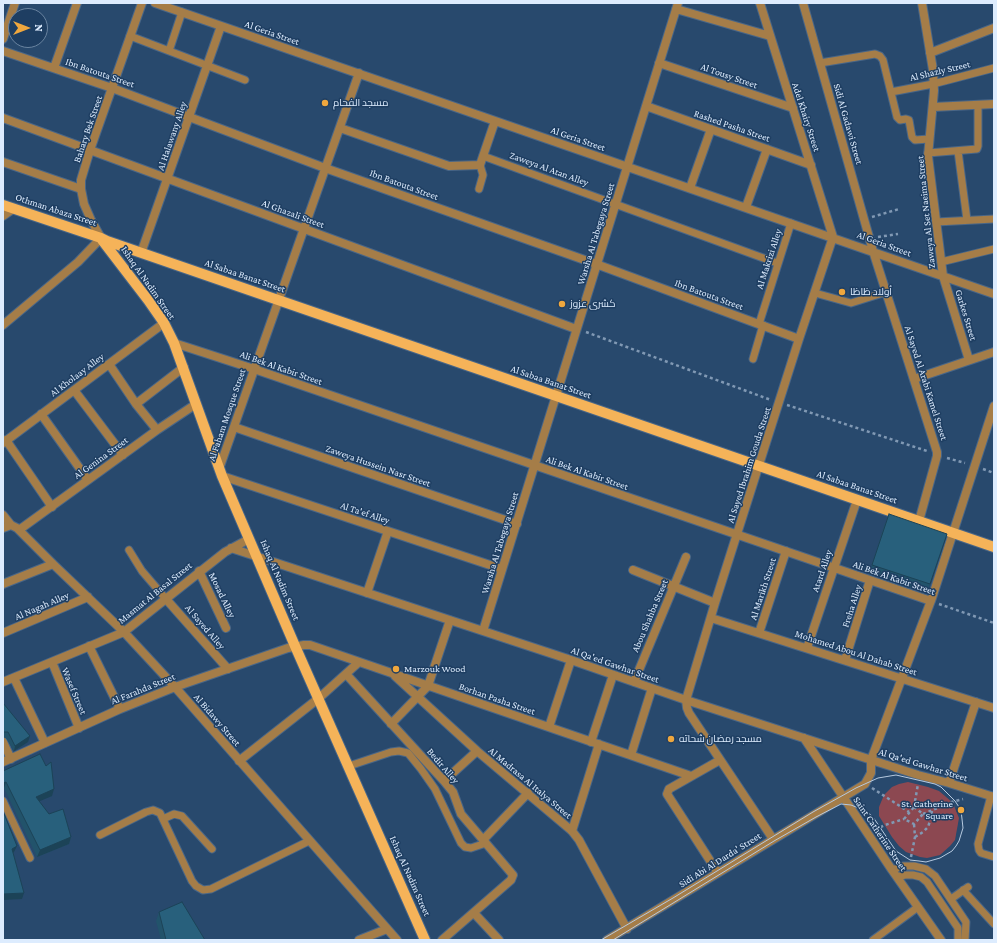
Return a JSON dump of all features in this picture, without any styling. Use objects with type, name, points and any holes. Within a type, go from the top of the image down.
[{"type":"main road","name":"Othman Abaza Street","points":[[3,206],[101,238]]},
{"type":"main road","name":"Al Sabaa Banat Street","points":[[101,238],[994,547]]},
{"type":"main road","name":"Ishaq Al Nadim Street","points":[[101,238],[134,280],[164,323],[174,343],[184,367],[220,472],[425,940]]},
{"type":"street","points":[[3,38],[15,3]]},
{"type":"street","points":[[54,68],[77,3]]},
{"type":"street","name":"Bahary Bek Street","points":[[101,238],[84,204],[81,190],[81,180],[90,150],[142,3]]},
{"type":"street","name":"Al Geria Street","points":[[155,3],[994,294]]},
{"type":"street","name":"Adel Khairy Street","points":[[760,3],[833,237]]},
{"type":"street","name":"Sidi Al Gadawi Street","points":[[802,3],[873,251]]},
{"type":"street","name":"Zaweya Al Set Naeima Street","points":[[922,3],[934,84],[928,153],[943,276]]},
{"type":"street","points":[[677,6],[770,36]]},
{"type":"street","name":"Warsha Al Tabegaya Street","points":[[483,631],[677,6]]},
{"type":"street","name":"Al Halawany Alley","points":[[141,253],[221,26]]},
{"type":"street","points":[[930,53],[994,28]]},
{"type":"street","name":"Ibn Batouta Street","points":[[3,51],[112,88],[325,168],[596,264],[799,339]]},
{"type":"street","name":"Al Tousy Street","points":[[659,63],[793,108]]},
{"type":"street","name":"Al Faham Mosque Street","points":[[220,472],[254,369],[359,73]]},
{"type":"street","points":[[933,107],[994,104]]},
{"type":"street","name":"Rashed Pasha Street","points":[[646,106],[811,165]]},
{"type":"street","name":"Al Ghazali Street","points":[[3,118],[576,329]]},
{"type":"street","points":[[340,128],[449,166],[480,165],[495,121]]},
{"type":"street","points":[[690,188],[711,129]]},
{"type":"street","points":[[746,208],[767,149]]},
{"type":"street","points":[[3,162],[81,190]]},
{"type":"street","points":[[3,216],[13,209]]},
{"type":"street","name":"Al Sayed Ibrahim Gouda Street","points":[[686,700],[737,534],[833,237]]},
{"type":"street","points":[[3,325],[78,262],[101,238]]},
{"type":"street","name":"Al Sayed Al Arabi Kamel Street","points":[[873,251],[938,454],[919,521]]},
{"type":"street","name":"Garkes Street","points":[[943,276],[969,360]]},
{"type":"street","name":"Al Kholaay Alley","points":[[5,441],[164,323]]},
{"type":"street","name":"Ali Bek Al Kabir Street","points":[[174,343],[931,601]]},
{"type":"street","points":[[914,379],[994,352]]},
{"type":"street","points":[[109,364],[136,404],[157,430]]},
{"type":"street","points":[[136,404],[184,367]]},
{"type":"street","points":[[74,390],[122,455]]},
{"type":"street","name":"Al Genina Street","points":[[20,530],[122,455],[196,404]]},
{"type":"street","points":[[865,784],[871,773],[871,760],[931,601],[994,406]]},
{"type":"street","points":[[41,414],[88,480]]},
{"type":"street","name":"Zaweya Hussein Nasr Street","points":[[234,428],[516,524]]},
{"type":"street","points":[[5,441],[52,507]]},
{"type":"street","name":"Al Ta'ef Alley","points":[[220,472],[502,569]]},
{"type":"street","name":"Atard Alley","points":[[807,648],[857,500]]},
{"type":"street","points":[[3,514],[7,527]]},
{"type":"street","name":"Al Bidawy Street","points":[[7,527],[20,530],[124,632],[175,687],[397,940]]},
{"type":"street","points":[[367,593],[388,531]]},
{"type":"street","name":"Masmat Al Basal Street","points":[[3,682],[124,632],[199,571],[231,548],[249,539]]},
{"type":"street","name":"Al Qa'ed Gawhar Street","points":[[231,548],[571,660],[686,700],[918,775],[993,796]]},
{"type":"street","name":"Al Marikh Street","points":[[759,633],[786,551]]},
{"type":"street","name":"Abou Shahba Street","points":[[634,682],[686,558]]},
{"type":"street","points":[[3,584],[53,564]]},
{"type":"street","points":[[633,570],[716,603]]},
{"type":"street","name":"Mosad Alley","points":[[199,571],[226,628]]},
{"type":"street","name":"Freha Alley","points":[[845,660],[870,580]]},
{"type":"street","name":"Al Nagah Alley","points":[[3,633],[88,597]]},
{"type":"street","name":"Al Sayed Alley","points":[[166,599],[228,669]]},
{"type":"street","name":"Mohamed Abou Al Dahab Street","points":[[711,618],[994,708]]},
{"type":"street","points":[[391,724],[428,686],[450,620]]},
{"type":"street","name":"Borhan Pasha Street","points":[[295,646],[310,645],[691,776]]},
{"type":"street","points":[[89,646],[120,709]]},
{"type":"street","name":"Al Farahda Street","points":[[7,761],[120,709],[175,687],[295,646]]},
{"type":"street","points":[[549,727],[571,660]]},
{"type":"street","name":"Wasef Street","points":[[52,662],[79,728]]},
{"type":"street","points":[[239,761],[319,698],[359,662]]},
{"type":"street","name":"Bedir Alley","points":[[346,674],[444,781],[453,792],[461,814],[512,872],[512,878],[474,912]]},
{"type":"street","name":"Al Madrasa Al Italya Street","points":[[393,674],[477,751],[572,831],[579,840],[627,928]]},
{"type":"street","points":[[572,831],[613,675]]},
{"type":"street","points":[[14,678],[45,743]]},
{"type":"street","points":[[631,755],[652,688]]},
{"type":"street","points":[[686,700],[689,713],[773,839]]},
{"type":"street","points":[[949,783],[976,702]]},
{"type":"street","name":"Saint Catherine Street","points":[[804,738],[868,835],[941,940]]},
{"type":"street","points":[[3,742],[7,761]]},
{"type":"street","points":[[444,781],[477,751]]},
{"type":"street","points":[[718,873],[667,794],[669,789],[720,760]]},
{"type":"street","name":"Sidi Abi Al Darda' Street","points":[[607,940],[773,839],[855,792],[865,784]]},
{"type":"street","points":[[484,841],[528,793]]},
{"type":"street","points":[[442,940],[474,912],[499,940]]},
{"type":"street","points":[[359,940],[387,929]]},
{"type":"lane","points":[[169,51],[182,12]]},
{"type":"lane","points":[[130,36],[245,80]]},
{"type":"lane","points":[[820,63],[878,55],[883,60],[897,117],[900,120],[909,120],[913,138],[916,140],[929,139]]},
{"type":"lane","name":"Al Shazly Street","points":[[891,92],[934,84],[994,68]]},
{"type":"lane","points":[[928,153],[975,150],[978,148],[978,105]]},
{"type":"lane","points":[[958,151],[967,220]]},
{"type":"lane","name":"Zaweya Al Atan Alley","points":[[483,156],[777,263]]},
{"type":"lane","points":[[479,189],[483,175],[480,165]]},
{"type":"lane","points":[[936,222],[994,219]]},
{"type":"lane","name":"Al Makrizi Alley","points":[[752,359],[777,263],[791,223]]},
{"type":"lane","points":[[941,262],[994,249]]},
{"type":"lane","points":[[814,293],[851,302],[886,292]]},
{"type":"lane","points":[[129,550],[142,571],[166,599]]},
{"type":"lane","points":[[348,766],[391,752],[399,751],[408,753],[435,789],[461,843],[465,847],[471,848],[484,841]]},
{"type":"lane","points":[[993,796],[978,844],[981,853],[994,857]]},
{"type":"lane","points":[[3,801],[30,858]]},
{"type":"lane","points":[[100,836],[146,812],[153,810],[160,813],[192,881],[196,886],[203,890],[211,889],[309,841]]},
{"type":"lane","points":[[163,819],[174,814],[182,816],[212,849]]},
{"type":"lane","points":[[892,870],[903,866],[910,866],[926,869],[935,876],[966,922],[965,940]]},
{"type":"lane","points":[[897,877],[913,875],[920,877],[927,882],[958,928],[958,940]]},
{"type":"lane","points":[[951,899],[966,889],[994,924]]},
{"type":"lane","points":[[873,940],[918,907]]},
{"type":"path","points":[[864,220],[899,209]]},
{"type":"path","points":[[870,239],[898,234]]},
{"type":"path","name":"Ali Bek Al Kabir Street","points":[[931,601],[994,623]]},
{"type":"path","points":[[868,835],[885,825],[904,818],[914,807],[918,775]]},
{"type":"path","points":[[865,784],[909,812]]},
{"type":"path","points":[[910,866],[915,837],[914,824],[923,814],[952,802],[982,793]]},
{"type":"path","points":[[914,807],[923,814]]},
{"type":"path","points":[[915,837],[928,827],[932,811]]},
{"type":"path","points":[[904,818],[914,824]]},
{"type":"shaded area","points":[[908,782],[939,791],[952,802],[954,806],[959,818],[955,840],[940,855],[927,858],[906,852],[892,837],[879,816],[879,807],[884,795],[892,787]]},
{"type":"building","points":[[889,514],[947,534],[930,584],[872,565]]},
{"type":"building","points":[[3,703],[30,736],[15,746],[8,732],[3,732]]},
{"type":"building","points":[[40,754],[46,766],[51,762],[54,789],[36,797],[49,814],[63,809],[71,837],[40,850],[6,782],[3,783],[3,771]]},
{"type":"building","points":[[3,811],[17,846],[12,849],[24,893],[3,894]]},
{"type":"building","points":[[182,902],[205,940],[166,940],[159,912]]},
{"type":"tram line","points":[[601,940],[673,898],[813,812],[856,788],[878,778],[896,775],[935,784],[941,787],[955,801],[961,810],[963,828],[956,846],[952,851],[940,858],[926,862],[910,860],[896,851],[873,817],[866,811],[851,805],[841,804],[774,841],[613,940]]},
{"type":"place","name":"مسجد الفحام","points":[[325,103]]},
{"type":"place","name":"أولاد ظاظا","points":[[842,292]]},
{"type":"place","name":"كشرى عزوز","points":[[562,304]]},
{"type":"place","name":"Marzouk Wood","points":[[396,669]]},
{"type":"place","name":"مسجد رمضان شحاته","points":[[671,739]]},
{"type":"place","name":"St. Catherine Square","points":[[961,810]]}]
